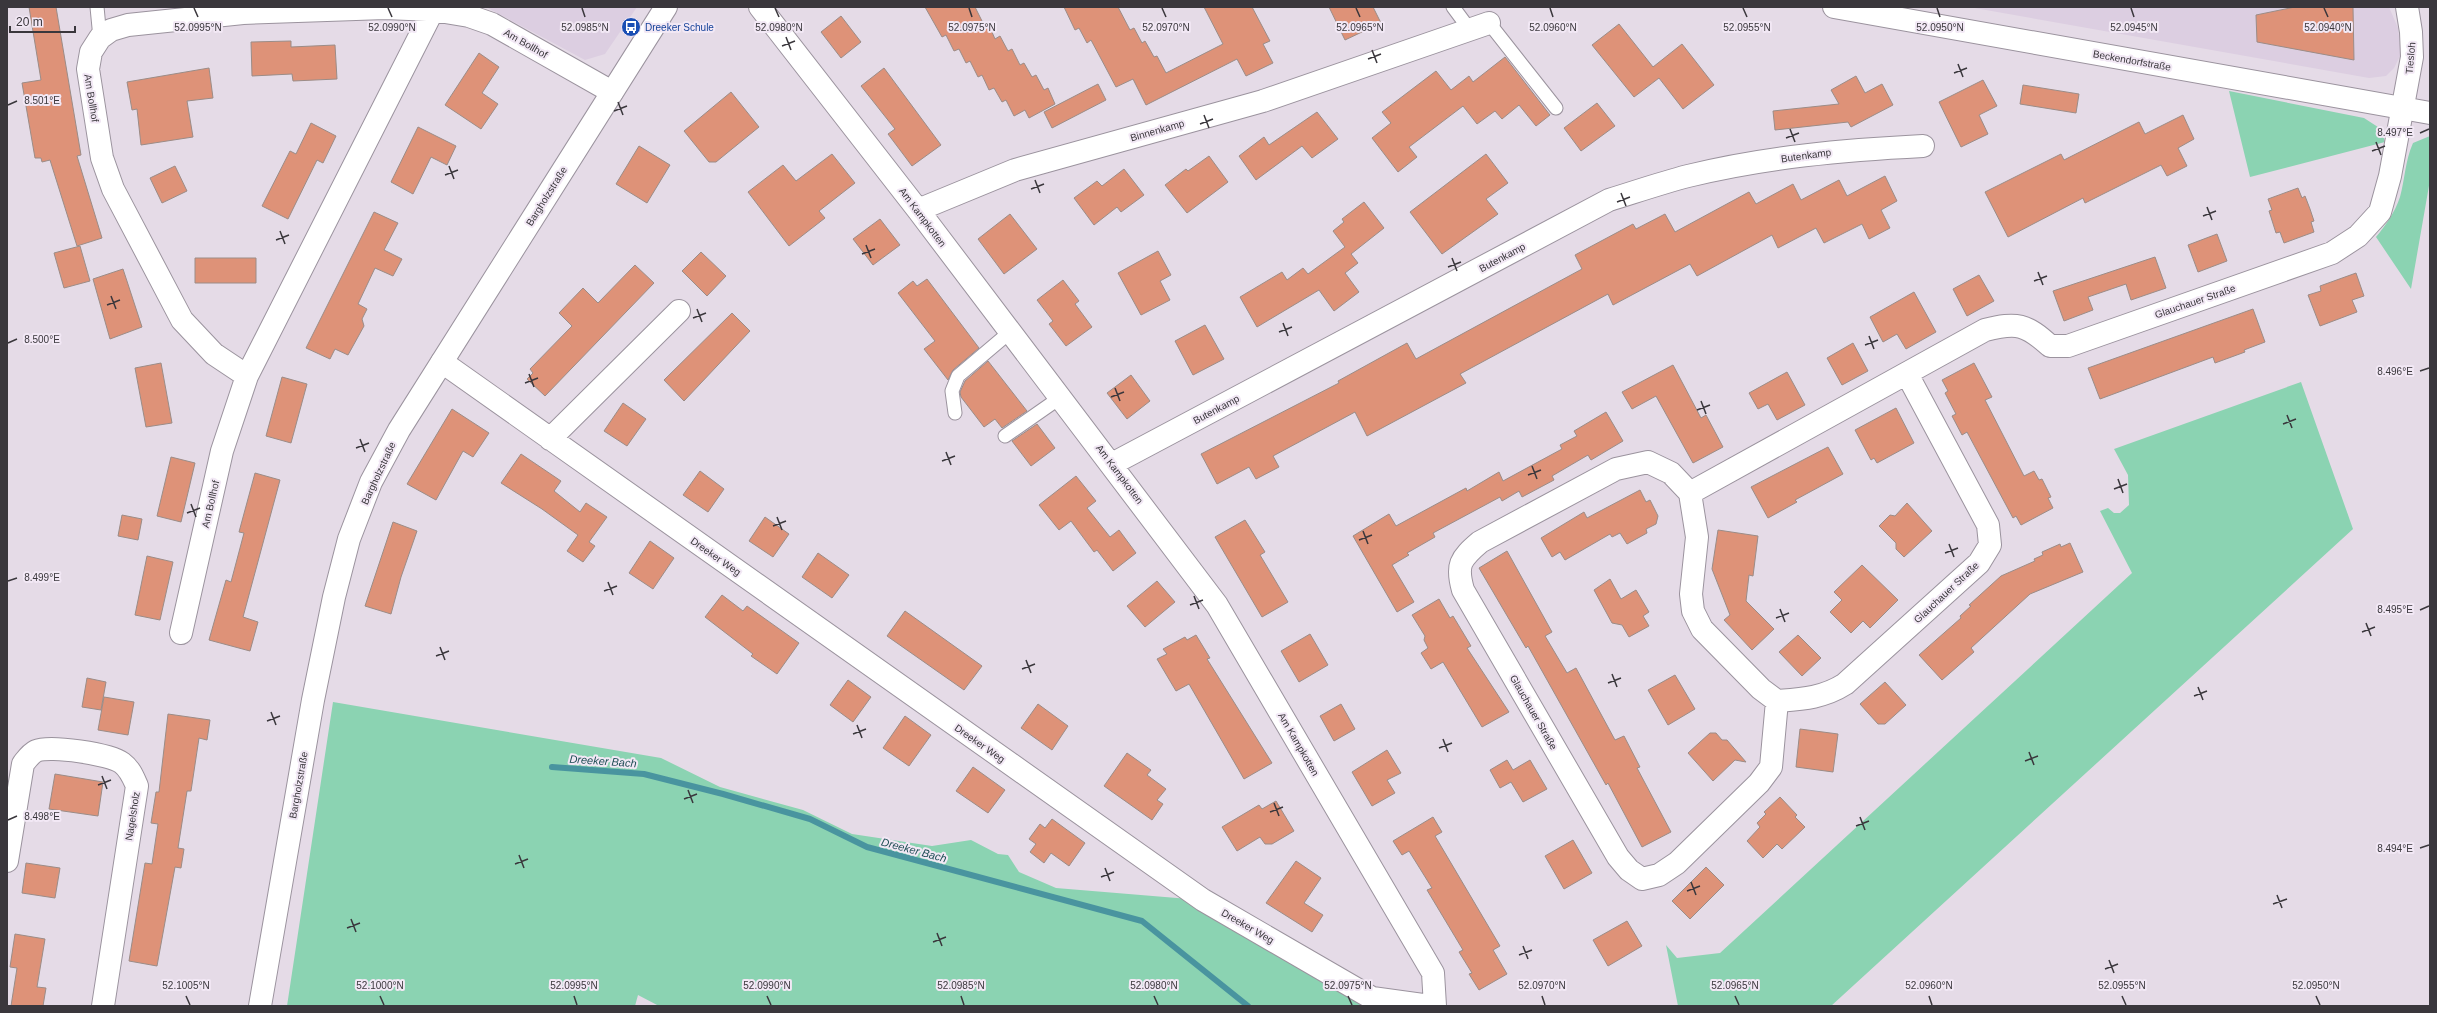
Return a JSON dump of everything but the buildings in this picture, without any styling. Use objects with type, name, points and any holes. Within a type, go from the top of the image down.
[{"type":"street","name":"Bargholzstraße","points":[[260,1006],[313,700],[334,597],[349,539],[371,482],[399,430],[666,7]]},
{"type":"street","name":"Am Kampkotten","points":[[760,7],[918,210],[1218,605],[1433,973],[1435,1006]]},
{"type":"street","name":"Beckendorfstraße","points":[[1834,7],[2430,113]]},
{"type":"street","name":"Tiesloh","points":[[2402,109],[2412,57],[2411,32],[2407,7]]},
{"type":"street","name":"Am Bollhof","points":[[247,376],[214,354],[182,320],[113,189],[102,158],[88,69],[92,52],[100,38],[111,30],[128,25],[243,13],[385,8],[433,10],[469,16],[492,24],[612,92]]},
{"type":"street","name":"Am Bollhof","points":[[181,633],[222,451],[247,376],[433,10]]},
{"type":"street","name":"Binnenkamp","points":[[918,210],[1016,170],[1263,101],[1479,26]]},
{"type":"street","name":"Glauchauer Straße","points":[[1907,374],[1988,525],[1990,545],[1980,563],[1845,684],[1830,694],[1813,698],[1777,701],[1771,767],[1760,783],[1677,863],[1659,875],[1642,879],[1629,870],[1618,857],[1463,590],[1458,573],[1463,557],[1480,542],[1616,469],[1648,462],[1671,473],[1690,494],[1985,330],[2008,324],[2032,330],[2050,346],[2068,346],[2332,253],[2358,236],[2380,212],[2390,176],[2402,109]]},
{"type":"street","name":"Butenkamp","points":[[1112,464],[1609,200],[1688,176],[1762,161],[1845,150],[1923,146]]},
{"type":"street","points":[[550,439],[678,311]]},
{"type":"street","name":"Dreeker Weg","points":[[442,362],[1203,900],[1372,998],[1430,1006]]},
{"type":"street","points":[[1690,494],[1697,536],[1691,594],[1693,611],[1702,629],[1761,688],[1777,701]]},
{"type":"street","name":"Nagelsholz","points":[[7,861],[23,764],[36,751],[52,749],[111,757],[123,763],[131,772],[137,786],[103,1006]]},
{"type":"lane","points":[[97,7],[100,38]]},
{"type":"lane","points":[[1453,7],[1479,26],[1556,108]]},
{"type":"lane","points":[[955,413],[952,391],[958,376],[1010,332]]},
{"type":"lane","points":[[1005,436],[1061,397]]},
{"type":"shaded area","points":[[486,7],[637,7],[605,54],[585,60]]},
{"type":"shaded area","points":[[1969,7],[2389,7],[2398,28],[2401,54],[2394,68],[2386,76],[2369,78]]},
{"type":"green space","points":[[2229,91],[2364,118],[2381,129],[2385,142],[2250,177]]},
{"type":"green space","points":[[2430,136],[2430,180],[2411,289],[2376,237],[2390,218],[2398,203],[2402,190],[2408,156],[2413,143]]},
{"type":"green space","points":[[2301,382],[2353,529],[1831,1006],[1678,1006],[1666,945],[1677,958],[1720,953],[2132,573],[2100,511],[2108,508],[2114,513],[2120,513],[2129,505],[2128,475],[2114,449]]},
{"type":"green space","points":[[333,702],[661,758],[720,787],[803,810],[852,834],[932,846],[971,840],[998,854],[1008,855],[1019,872],[1056,888],[1189,899],[1365,1006],[659,1006],[638,995],[635,1006],[287,1006]]},
{"type":"waterway","name":"Dreeker Bach","points":[[552,767],[644,774],[723,794],[810,819],[867,847],[1142,921],[1248,1006]]},
{"type":"place","name":"Dreeker Schule","points":[[631,27]]}]
